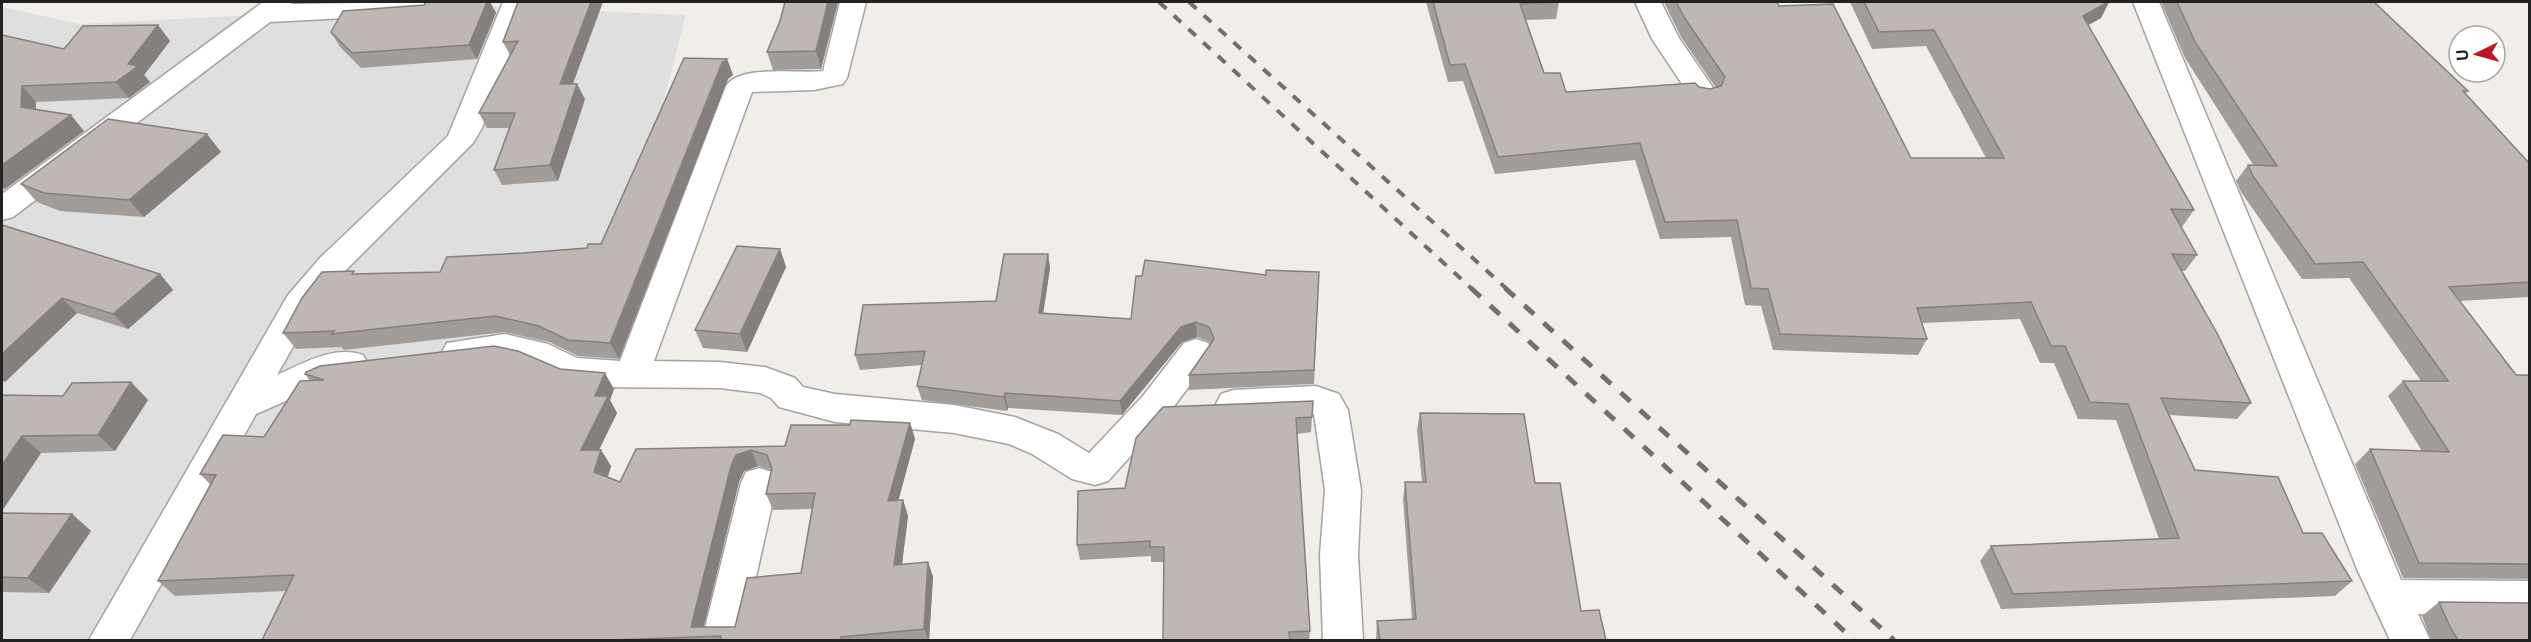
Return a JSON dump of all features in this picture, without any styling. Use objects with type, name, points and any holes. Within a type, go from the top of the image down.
[{"type":"street","points":[[109,640],[300,304],[315,285],[458,143],[467,128],[508,2]]},
{"type":"street","points":[[632,374],[740,86],[750,82],[814,81],[833,78],[837,70],[853,2]]},
{"type":"street","points":[[1648,2],[1666,39],[1704,95]]},
{"type":"street","points":[[2146,2],[2390,597],[2410,640]]},
{"type":"street","points":[[2,209],[271,8],[447,5]]},
{"type":"street","points":[[426,356],[505,347],[537,353],[570,370],[592,374],[720,375],[765,380],[783,388],[791,397],[816,404],[954,419],[1015,431],[1045,444],[1085,469],[1095,470],[1154,407],[1196,352]]},
{"type":"street","points":[[243,404],[330,367],[381,360]]},
{"type":"street","points":[[1154,407],[1316,400],[1327,404],[1331,410],[1343,490],[1339,555],[1343,640]]},
{"type":"street","points":[[722,640],[759,483]]},
{"type":"street","points":[[2390,597],[2529,598]]},
{"type":"shaded area","points":[[447,5],[686,15],[614,291],[430,418],[323,640],[2,640],[2,7],[80,24]]},
{"type":"building","points":[[426,2],[487,2],[469,45],[352,53],[331,32],[343,11],[424,5]]},
{"type":"building","points":[[518,2],[591,2],[560,84],[577,84],[550,165],[494,170],[515,113],[479,113],[518,41],[503,42]]},
{"type":"building","points":[[785,2],[828,2],[816,51],[767,52]]},
{"type":"building","points":[[1433,2],[1559,2],[1520,4],[1544,73],[1560,73],[1566,92],[1695,83],[1699,87],[1710,89],[1721,86],[1725,77],[1676,2],[1777,2],[1779,6],[1833,4],[1911,158],[2004,158],[1934,30],[1879,32],[1864,2],[2108,2],[2083,16],[2194,210],[2171,209],[2197,255],[2172,254],[2217,333],[2251,403],[2161,398],[2195,470],[2278,477],[2303,533],[2322,533],[2352,581],[2013,594],[1991,546],[2179,538],[2128,404],[2090,402],[2065,346],[2051,346],[2031,302],[1917,308],[1927,339],[1780,334],[1768,289],[1751,288],[1737,220],[1665,222],[1640,143],[1498,157],[1465,64],[1450,65]]},
{"type":"building","points":[[2177,2],[2374,2],[2447,71],[2447,84],[2461,84],[2468,91],[2463,91],[2529,163],[2529,282],[2449,287],[2516,375],[2529,375],[2529,564],[2419,563],[2370,449],[2449,452],[2403,381],[2448,381],[2363,262],[2315,264],[2253,176],[2248,165],[2277,166],[2195,42]]},
{"type":"building","points":[[158,25],[128,64],[138,66],[116,82],[22,86],[21,107],[71,115],[2,165],[2,35],[64,49],[83,26]]},
{"type":"building","points":[[684,58],[727,59],[722,63],[610,343],[568,340],[539,326],[495,316],[331,334],[334,331],[283,333],[302,298],[322,272],[354,271],[352,274],[440,272],[447,257],[587,248],[588,244],[601,244]]},
{"type":"building","points":[[108,119],[207,134],[129,200],[44,193],[21,184]]},
{"type":"building","points":[[2,225],[160,274],[113,314],[62,298],[2,354]]},
{"type":"building","points":[[737,246],[780,249],[740,334],[695,330]]},
{"type":"building","points":[[1004,254],[1048,254],[1039,313],[1131,319],[1136,276],[1142,276],[1145,260],[1266,275],[1266,270],[1319,272],[1314,370],[1189,375],[1214,339],[1209,327],[1196,322],[1181,327],[1120,401],[1005,393],[1004,397],[917,386],[925,351],[855,355],[863,305],[996,301]]},
{"type":"building","points":[[494,346],[518,351],[560,369],[605,373],[595,396],[608,396],[581,450],[601,450],[594,472],[620,482],[636,449],[785,446],[791,425],[850,425],[851,420],[910,423],[888,501],[903,500],[894,565],[928,562],[924,629],[841,637],[840,640],[721,640],[721,636],[612,640],[262,640],[294,575],[158,581],[216,475],[200,474],[223,435],[264,437],[300,381],[324,380],[305,374],[320,366]],"holes":[[[751,450],[767,455],[772,468],[766,494],[815,493],[801,573],[747,578],[735,627],[691,627],[731,466],[736,455]]]},
{"type":"building","points":[[131,382],[98,435],[22,436],[2,465],[2,395],[63,396],[72,383]]},
{"type":"building","points":[[1313,401],[1312,417],[1296,418],[1310,631],[1289,632],[1290,640],[1163,640],[1164,547],[1150,547],[1150,541],[1077,545],[1078,491],[1125,488],[1136,438],[1163,407]]},
{"type":"building","points":[[1420,413],[1524,414],[1535,483],[1560,483],[1581,611],[1599,610],[1606,640],[1380,640],[1377,621],[1416,619],[1405,482],[1426,482]]},
{"type":"building","points":[[2,513],[72,514],[28,578],[2,577]]},
{"type":"building","points":[[2439,602],[2529,603],[2529,640],[2458,640]]},
{"type":"railway","points":[[1159,2],[1472,289]]},
{"type":"railway","points":[[1189,2],[1507,289]]},
{"type":"railway","points":[[1471,288],[1854,640]]},
{"type":"railway","points":[[1505,288],[1894,640]]}]
